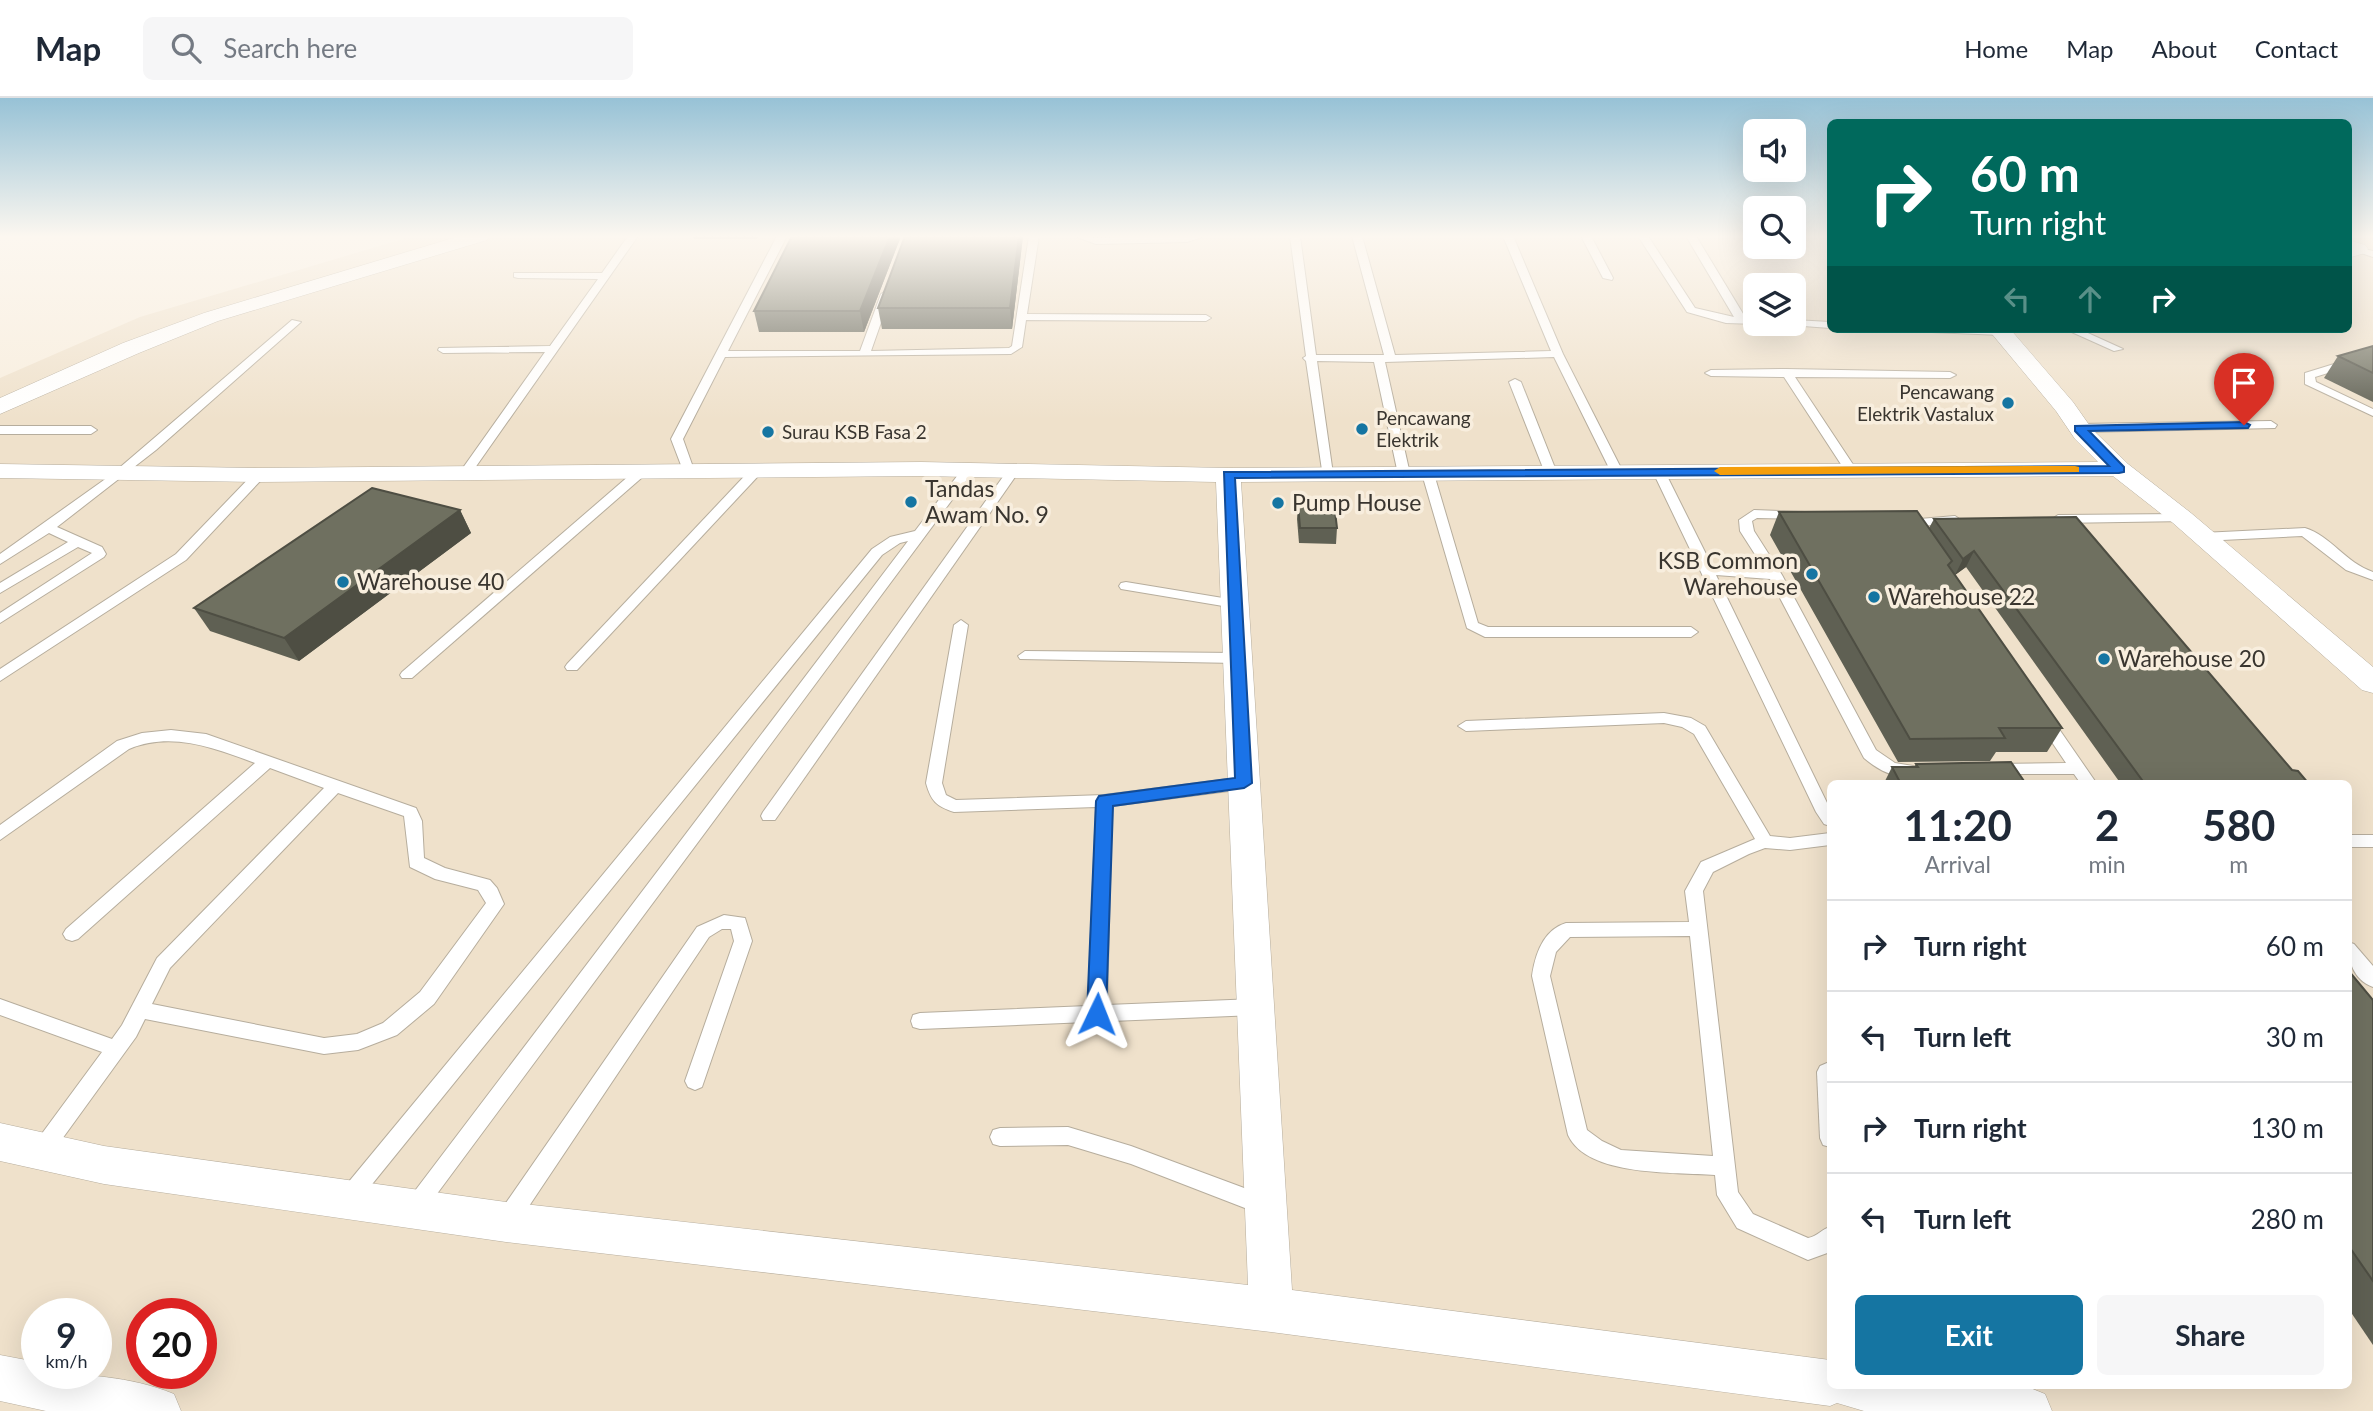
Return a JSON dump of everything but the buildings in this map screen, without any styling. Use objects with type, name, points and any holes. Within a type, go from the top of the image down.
[{"type":"street","points":[[0,407],[131,348],[211,317],[277,297]]},
{"type":"street","points":[[2002,333],[2065,407],[2079,428],[2119,469],[2182,518],[2373,683]]},
{"type":"street","points":[[0,471],[259,475],[688,470],[1014,470],[1228,475],[2119,469]]},
{"type":"street","points":[[1228,475],[1271,1310]]},
{"type":"street","points":[[20,1147],[104,1165],[506,1222],[1271,1310],[1827,1383]]},
{"type":"street","points":[[0,1378],[142,1409]]},
{"type":"street","points":[[1873,1389],[2028,1411]]},
{"type":"lane","points":[[466,472],[589,297]]},
{"type":"lane","points":[[688,470],[677,439],[750,297]]},
{"type":"lane","points":[[864,354],[885,297]]},
{"type":"lane","points":[[720,354],[1002,353],[1017,347],[1025,297]]},
{"type":"lane","points":[[1302,297],[1327,474]]},
{"type":"lane","points":[[1370,297],[1384,359],[1416,474],[1472,625],[1485,632],[1692,632]]},
{"type":"lane","points":[[1534,297],[1558,354],[1617,472]]},
{"type":"lane","points":[[1683,297],[1691,310],[1726,320],[1742,321]]},
{"type":"lane","points":[[1728,297],[1742,321]]},
{"type":"lane","points":[[1022,317],[1206,318]]},
{"type":"lane","points":[[0,560],[50,529],[121,473],[296,322]]},
{"type":"lane","points":[[1806,323],[1827,324]]},
{"type":"lane","points":[[2080,333],[2118,349]]},
{"type":"lane","points":[[443,350],[553,349]]},
{"type":"lane","points":[[1309,358],[1384,359],[1558,354]]},
{"type":"lane","points":[[2373,355],[2309,376],[2311,384],[2373,414]]},
{"type":"lane","points":[[1786,372],[1850,469]]},
{"type":"lane","points":[[1711,373],[1950,375]]},
{"type":"lane","points":[[1515,382],[1551,473]]},
{"type":"lane","points":[[2079,428],[2271,425]]},
{"type":"lane","points":[[0,430],[91,430]]},
{"type":"lane","points":[[572,667],[757,470]]},
{"type":"lane","points":[[414,1209],[968,470]]},
{"type":"lane","points":[[769,816],[1014,470]]},
{"type":"lane","points":[[407,675],[642,471]]},
{"type":"lane","points":[[1659,472],[1827,816]]},
{"type":"lane","points":[[0,676],[181,557],[259,475]]},
{"type":"lane","points":[[1815,515],[1754,514],[1745,520],[1747,531],[1775,575],[1870,754],[1884,767],[1897,771],[1925,771]]},
{"type":"lane","points":[[2042,519],[2072,524],[2182,518]]},
{"type":"lane","points":[[1923,545],[1913,523],[1965,519]]},
{"type":"lane","points":[[0,619],[99,554],[97,550],[50,529]]},
{"type":"lane","points":[[2202,537],[2290,530],[2305,532],[2342,563],[2357,572],[2373,576]]},
{"type":"lane","points":[[347,1199],[877,552],[895,540],[919,534]]},
{"type":"lane","points":[[0,589],[78,541]]},
{"type":"lane","points":[[0,543],[21,547]]},
{"type":"lane","points":[[1706,570],[1775,575]]},
{"type":"lane","points":[[1126,586],[1235,604]]},
{"type":"lane","points":[[961,625],[934,783],[939,799],[954,806],[1104,801],[1244,783]]},
{"type":"lane","points":[[1025,656],[1237,658]]},
{"type":"lane","points":[[2040,712],[2086,780]]},
{"type":"lane","points":[[1466,726],[1664,718],[1686,722],[1700,730],[1765,842]]},
{"type":"lane","points":[[0,834],[123,745],[138,738],[169,735],[201,738],[410,812],[414,821],[416,862],[441,874],[484,885],[495,904],[428,998],[390,1029],[358,1042],[324,1046],[140,1010]]},
{"type":"lane","points":[[72,934],[267,762]]},
{"type":"lane","points":[[1981,770],[2078,768]]},
{"type":"lane","points":[[20,1147],[116,1049],[140,1010],[163,963],[334,787]]},
{"type":"lane","points":[[1097,1014],[1104,801]]},
{"type":"lane","points":[[1827,839],[1790,844],[1765,842],[1743,849],[1707,867],[1695,891],[1697,929],[1728,1195],[1745,1222],[1808,1249],[1822,1245],[1827,1240]]},
{"type":"lane","points":[[2352,841],[2373,841]]},
{"type":"lane","points":[[506,1222],[703,932],[716,923],[729,920],[740,923],[743,941],[695,1081]]},
{"type":"lane","points":[[1697,929],[1566,930],[1554,938],[1545,953],[1541,976],[1578,1135],[1595,1148],[1620,1158],[1725,1166]]},
{"type":"lane","points":[[2352,954],[2373,979]]},
{"type":"lane","points":[[0,1007],[116,1049]]},
{"type":"lane","points":[[920,1021],[1255,1007]]},
{"type":"lane","points":[[1000,1137],[1068,1136],[1131,1155],[1265,1206]]},
{"type":"shaded area","points":[[206,297],[1743,297],[1743,336],[1806,336],[1806,297],[1827,297],[1827,333],[2352,333],[2352,297],[2373,297],[2373,1411],[0,1411],[0,378],[140,317]]},
{"type":"slow traffic","points":[[1720,471],[2075,470]]},
{"type":"place","name":"Pencawang Elektrik Vastalux","points":[[2008,403]]},
{"type":"place","name":"Pencawang Elektrik","points":[[1362,429]]},
{"type":"place","name":"Surau KSB Fasa 2","points":[[768,432]]},
{"type":"place","name":"Tandas Awam No. 9","points":[[911,502]]},
{"type":"place","name":"Pump House","points":[[1278,503]]},
{"type":"place","name":"KSB Common Warehouse","points":[[1812,574]]},
{"type":"place","name":"Warehouse 40","points":[[343,582]]},
{"type":"place","name":"Warehouse 22","points":[[1874,597]]},
{"type":"place","name":"Warehouse 20","points":[[2104,659]]},
{"type":"route","points":[[1097,1014],[1104,801],[1244,783],[1228,475],[2119,469],[2079,428],[2244,425]]}]
